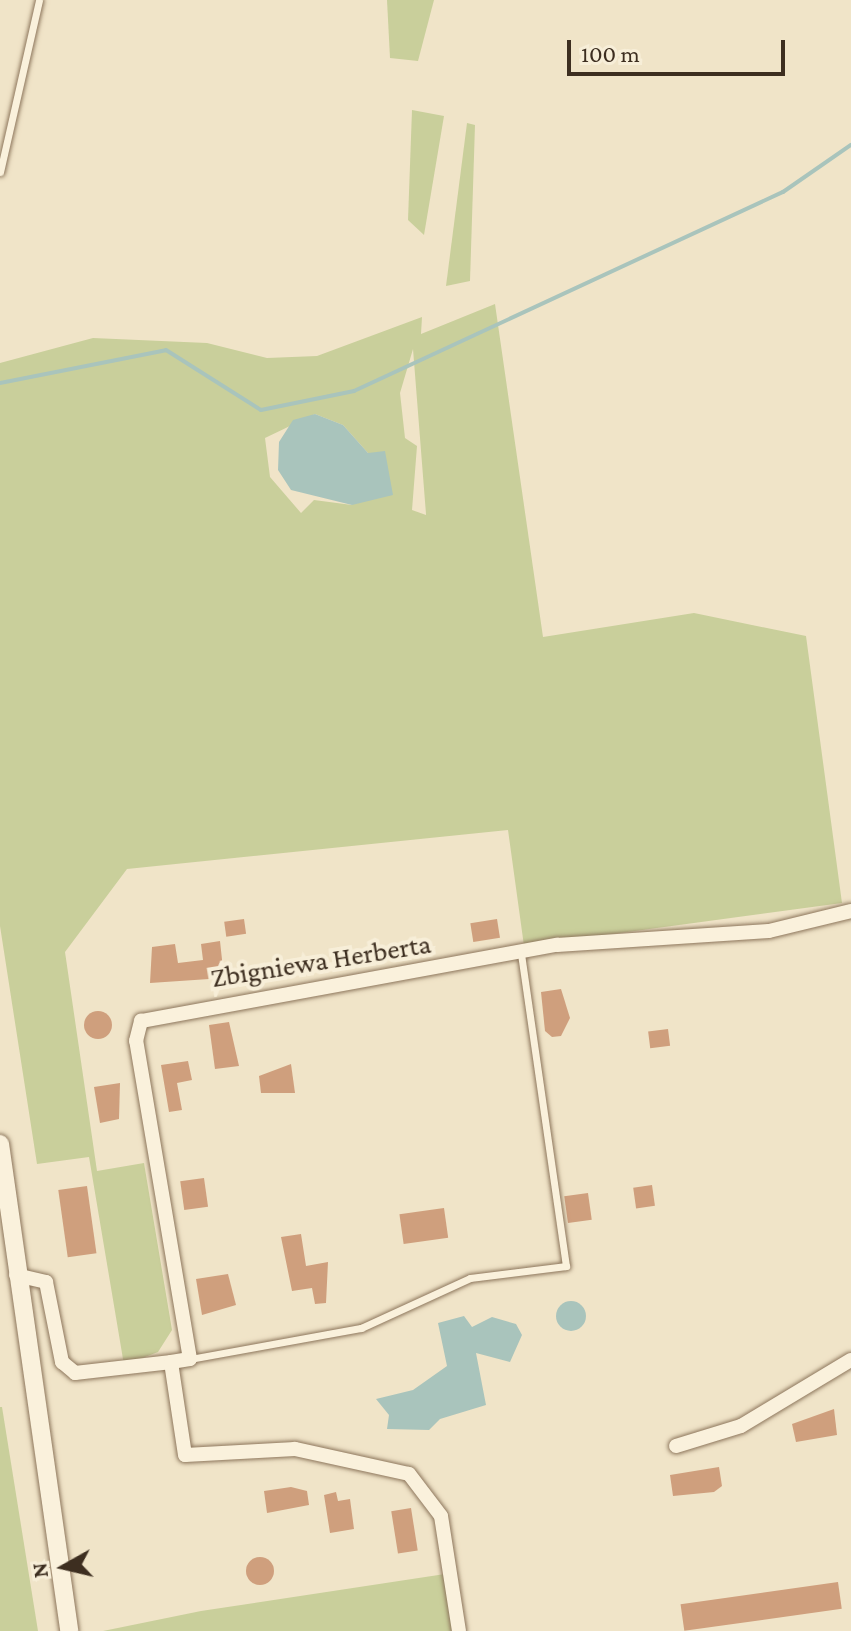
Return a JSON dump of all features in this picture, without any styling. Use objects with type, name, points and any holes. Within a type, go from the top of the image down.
[{"type":"main road","points":[[0,1144],[16,1275],[68,1624]]},
{"type":"main road","points":[[0,1201],[9,1225]]},
{"type":"street","name":"Zbigniewa Herberta","points":[[190,1359],[136,1041],[141,1021],[521,953],[769,931],[851,911]]},
{"type":"street","points":[[16,1275],[46,1282],[62,1362],[75,1373],[190,1359]]},
{"type":"street","points":[[676,1446],[741,1426],[851,1360]]},
{"type":"street","points":[[171,1362],[185,1455],[295,1449],[409,1474],[441,1516],[459,1631]]},
{"type":"lane","points":[[0,172],[39,0]]},
{"type":"lane","points":[[190,1359],[361,1328],[470,1278],[566,1266],[521,953]]},
{"type":"green space","points":[[387,0],[434,0],[418,61],[390,58]]},
{"type":"green space","points":[[412,110],[444,116],[424,235],[408,220]]},
{"type":"green space","points":[[467,123],[475,125],[470,281],[446,286]]},
{"type":"green space","points":[[495,304],[543,637],[694,613],[806,636],[842,903],[524,946],[508,830],[127,869],[65,952],[97,1171],[144,1163],[172,1330],[158,1352],[124,1365],[89,1157],[37,1164],[0,926],[0,363],[93,338],[207,343],[267,358],[317,356],[422,317],[421,334]],"holes":[[[413,349],[426,514],[426,515],[412,510],[417,446],[405,438],[400,393]],[[315,414],[343,425],[368,453],[352,505],[314,500],[301,513],[270,477],[265,438]]]},
{"type":"green space","points":[[2,1407],[38,1631],[0,1631]]},
{"type":"green space","points":[[445,1574],[454,1631],[103,1631],[201,1611]]},
{"type":"water","points":[[315,414],[343,425],[368,453],[385,451],[393,495],[352,505],[291,490],[278,470],[279,442],[293,420]]},
{"type":"water","points":[[571,1301],[582,1305],[586,1316],[582,1327],[571,1331],[560,1327],[556,1316],[560,1305]]},
{"type":"water","points":[[464,1316],[472,1327],[492,1317],[516,1324],[522,1335],[510,1362],[476,1353],[486,1405],[440,1419],[429,1430],[387,1429],[389,1415],[376,1399],[413,1390],[447,1366],[438,1323]]},
{"type":"building","points":[[244,919],[246,934],[226,937],[224,922]]},
{"type":"building","points":[[497,919],[500,938],[473,942],[470,923]]},
{"type":"building","points":[[220,941],[224,978],[150,983],[152,947],[175,944],[178,963],[203,960],[201,944]]},
{"type":"building","points":[[561,989],[570,1018],[561,1036],[552,1037],[545,1031],[541,992]]},
{"type":"building","points":[[98,1011],[108,1015],[112,1025],[108,1035],[98,1039],[88,1035],[84,1025],[88,1015]]},
{"type":"building","points":[[229,1022],[239,1066],[215,1069],[209,1025]]},
{"type":"building","points":[[668,1029],[670,1046],[650,1048],[648,1031]]},
{"type":"building","points":[[188,1061],[192,1080],[177,1083],[182,1110],[169,1112],[161,1065]]},
{"type":"building","points":[[291,1064],[295,1093],[261,1093],[259,1076]]},
{"type":"building","points":[[120,1083],[119,1119],[100,1123],[94,1087]]},
{"type":"building","points":[[204,1178],[208,1207],[184,1210],[180,1181]]},
{"type":"building","points":[[652,1185],[655,1206],[636,1208],[633,1188]]},
{"type":"building","points":[[87,1186],[96,1253],[68,1257],[58,1190]]},
{"type":"building","points":[[588,1193],[592,1220],[568,1223],[564,1196]]},
{"type":"building","points":[[444,1208],[448,1238],[404,1244],[399,1214]]},
{"type":"building","points":[[301,1234],[306,1266],[328,1262],[326,1303],[315,1304],[312,1288],[292,1291],[281,1237]]},
{"type":"building","points":[[228,1274],[236,1305],[202,1315],[196,1279]]},
{"type":"building","points":[[834,1409],[837,1435],[796,1442],[792,1424]]},
{"type":"building","points":[[719,1467],[722,1486],[714,1492],[673,1496],[670,1475]]},
{"type":"building","points":[[291,1487],[307,1491],[309,1505],[267,1513],[264,1491]]},
{"type":"building","points":[[336,1492],[338,1501],[350,1499],[354,1529],[330,1533],[324,1495]]},
{"type":"building","points":[[411,1508],[418,1550],[398,1554],[391,1511]]},
{"type":"building","points":[[260,1557],[270,1561],[274,1571],[270,1581],[260,1585],[250,1581],[246,1571],[250,1561]]},
{"type":"building","points":[[838,1582],[842,1609],[684,1631],[681,1604]]},
{"type":"waterway","points":[[0,383],[166,350],[261,410],[354,391],[783,192],[851,145]]}]
